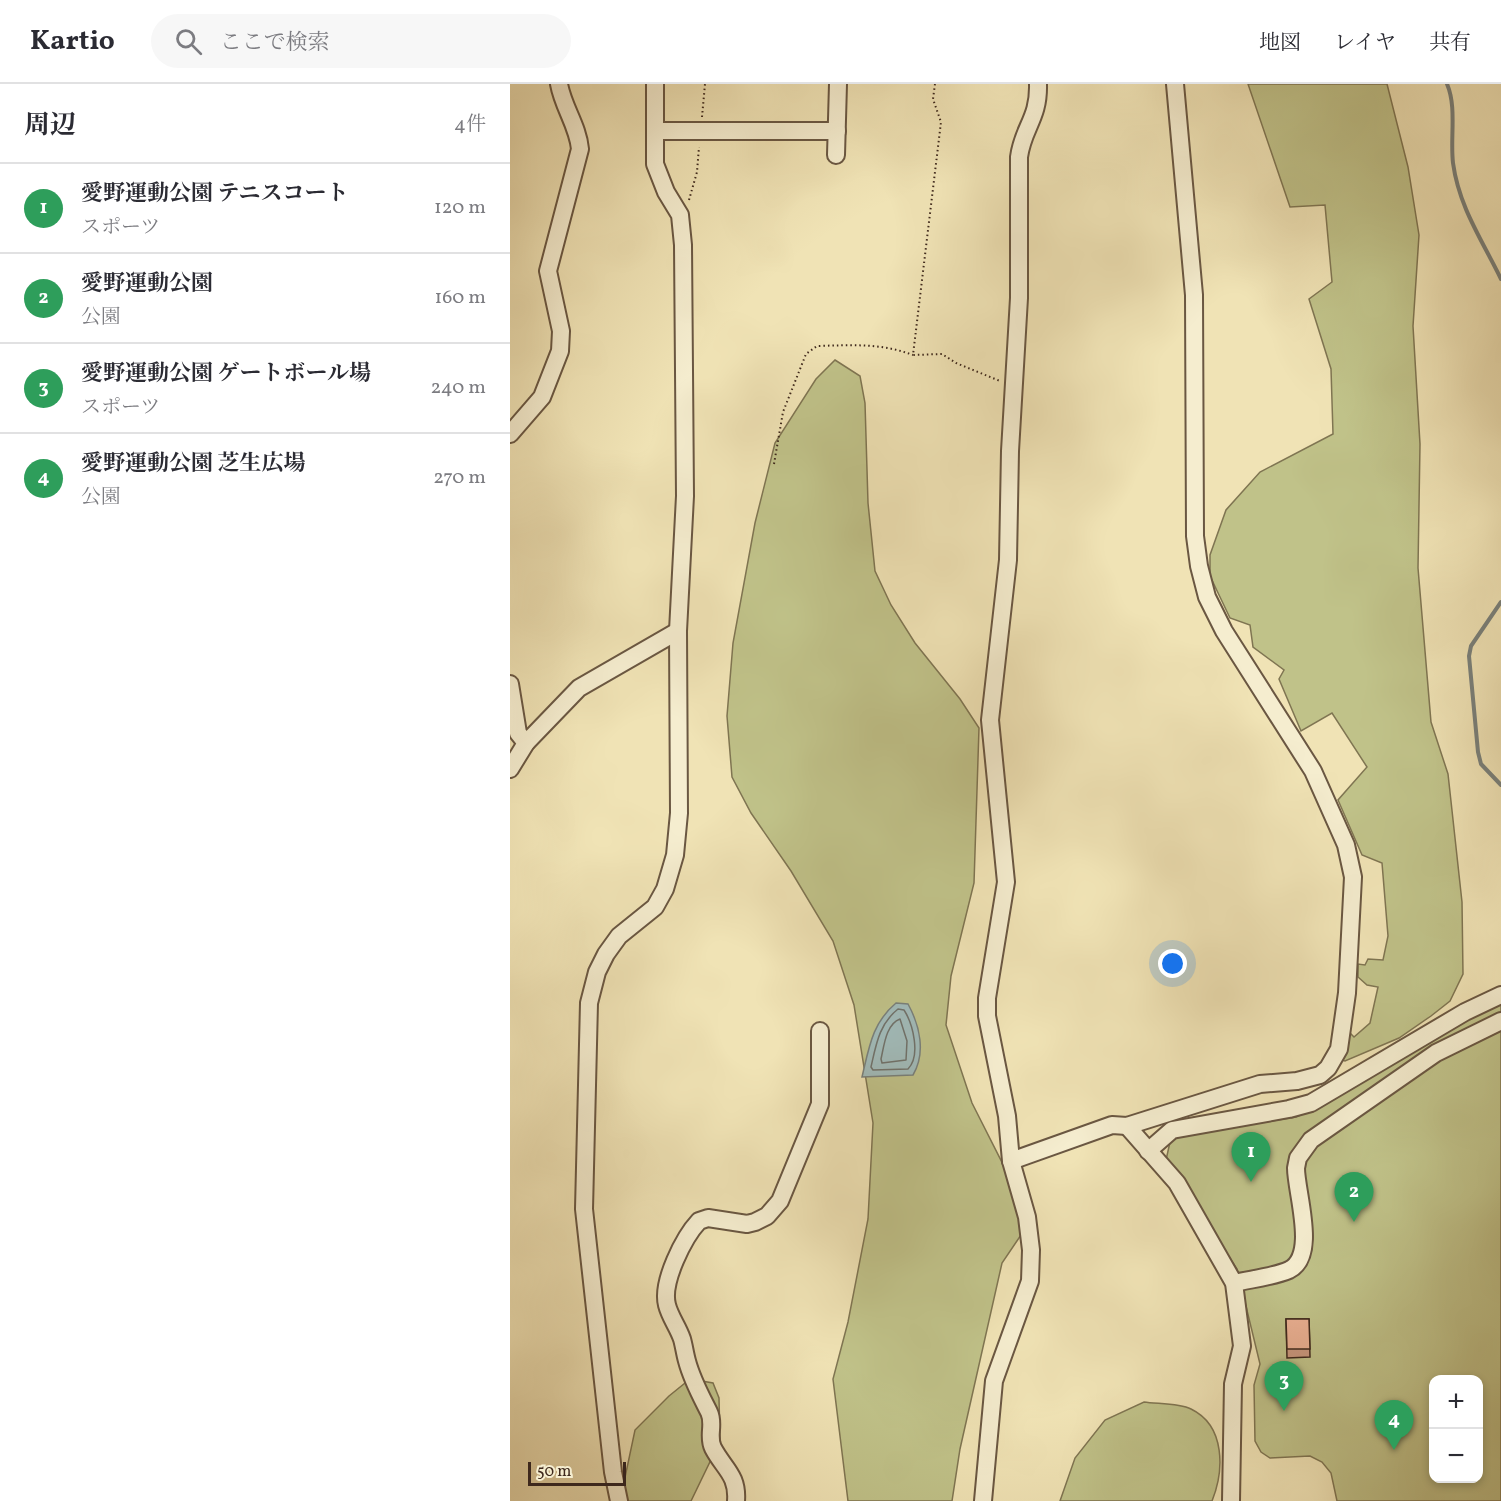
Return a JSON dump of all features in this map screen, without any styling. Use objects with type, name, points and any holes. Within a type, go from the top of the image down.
[{"type":"street","points":[[510,434],[542,397],[560,351],[561,331],[548,271],[580,149],[579,138],[561,98],[559,84]]},
{"type":"street","points":[[619,1501],[613,1472],[584,1209],[589,1003],[597,972],[606,954],[619,936],[655,908],[665,890],[675,855],[679,813],[678,631],[685,496],[683,245],[680,215],[666,192],[655,164],[655,84]]},
{"type":"street","points":[[836,155],[838,84]]},
{"type":"street","points":[[983,1501],[994,1382],[1030,1281],[1031,1250],[1027,1217],[1011,1161],[1007,1116],[987,1016],[987,998],[1006,882],[990,720],[1008,560],[1019,298],[1019,157],[1021,142],[1035,116],[1038,84]]},
{"type":"street","points":[[1011,1161],[1112,1125],[1127,1126],[1260,1084],[1309,1078],[1328,1068],[1339,1049],[1347,993],[1353,877],[1346,845],[1313,771],[1224,631],[1207,597],[1199,566],[1195,536],[1194,295],[1175,84]]},
{"type":"street","points":[[655,131],[837,131]]},
{"type":"street","points":[[510,769],[526,743],[579,688],[678,631]]},
{"type":"street","points":[[510,684],[518,733],[526,743]]},
{"type":"street","points":[[1148,1151],[1172,1130],[1288,1109],[1311,1102],[1466,1012],[1501,995]]},
{"type":"street","points":[[1234,1283],[1289,1270],[1301,1258],[1305,1240],[1296,1168],[1298,1158],[1311,1140],[1436,1053],[1501,1021]]},
{"type":"street","points":[[736,1501],[737,1488],[734,1479],[713,1448],[710,1438],[710,1414],[700,1396],[687,1362],[682,1339],[667,1305],[668,1282],[680,1251],[699,1221],[708,1218],[747,1224],[767,1216],[780,1201],[820,1104],[820,1030]]},
{"type":"street","points":[[1127,1126],[1177,1183],[1234,1283],[1242,1346],[1234,1377],[1231,1501]]},
{"type":"street","points":[[609,1501],[609,1478],[613,1472]]},
{"type":"path","points":[[680,215],[688,205],[696,172],[705,84]]},
{"type":"path","points":[[913,355],[941,122],[933,99],[935,84]]},
{"type":"path","points":[[774,464],[783,412],[810,349],[818,346],[867,344],[888,346],[913,355],[942,354],[956,363],[1014,387]]},
{"type":"green space","points":[[1248,84],[1387,84],[1408,167],[1419,235],[1413,326],[1420,444],[1418,568],[1431,722],[1448,774],[1462,902],[1463,974],[1450,1001],[1431,1016],[1399,1038],[1345,1061],[1338,1059],[1347,1030],[1354,1037],[1370,1023],[1378,987],[1367,985],[1358,977],[1358,964],[1365,965],[1368,959],[1383,960],[1388,936],[1382,863],[1362,855],[1338,800],[1367,767],[1332,713],[1301,731],[1279,679],[1284,670],[1253,647],[1250,625],[1230,618],[1210,576],[1210,555],[1226,510],[1260,472],[1333,434],[1331,369],[1309,299],[1332,282],[1325,205],[1290,207]]},
{"type":"green space","points":[[835,360],[860,376],[865,403],[868,503],[875,571],[891,605],[915,643],[960,699],[979,728],[974,883],[951,976],[946,1025],[972,1103],[1019,1196],[1025,1229],[1002,1263],[960,1449],[952,1501],[848,1501],[833,1379],[848,1322],[868,1219],[873,1123],[854,1005],[833,941],[791,871],[751,813],[732,777],[727,716],[733,643],[755,523],[775,443],[816,379]]},
{"type":"green space","points":[[1501,1005],[1501,1501],[1337,1501],[1331,1473],[1322,1462],[1310,1456],[1270,1458],[1261,1452],[1255,1441],[1254,1385],[1260,1364],[1237,1269],[1166,1160],[1170,1142],[1176,1136],[1296,1117],[1314,1109],[1492,1006]]},
{"type":"green space","points":[[690,1379],[713,1383],[719,1398],[720,1441],[691,1501],[620,1501],[635,1430],[669,1396]]},
{"type":"green space","points":[[1144,1402],[1186,1407],[1211,1426],[1219,1450],[1220,1463],[1212,1501],[1060,1501],[1075,1458],[1105,1420]]},
{"type":"water","points":[[896,1003],[908,1004],[916,1021],[920,1040],[917,1067],[913,1075],[862,1077],[877,1028]]},
{"type":"building","points":[[1286,1319],[1309,1319],[1310,1349],[1287,1349]]},
{"type":"waterway","points":[[1447,84],[1452,103],[1453,163],[1460,194],[1501,279]]},
{"type":"waterway","points":[[1501,602],[1471,646],[1469,656],[1478,752],[1481,764],[1501,785]]},
{"type":"place","name":"愛野運動公園 テニスコート","points":[[1251,1182]]},
{"type":"place","name":"愛野運動公園","points":[[1354,1222]]},
{"type":"place","name":"愛野運動公園 ゲートボール場","points":[[1284,1411]]},
{"type":"place","name":"愛野運動公園 芝生広場","points":[[1394,1450]]}]
